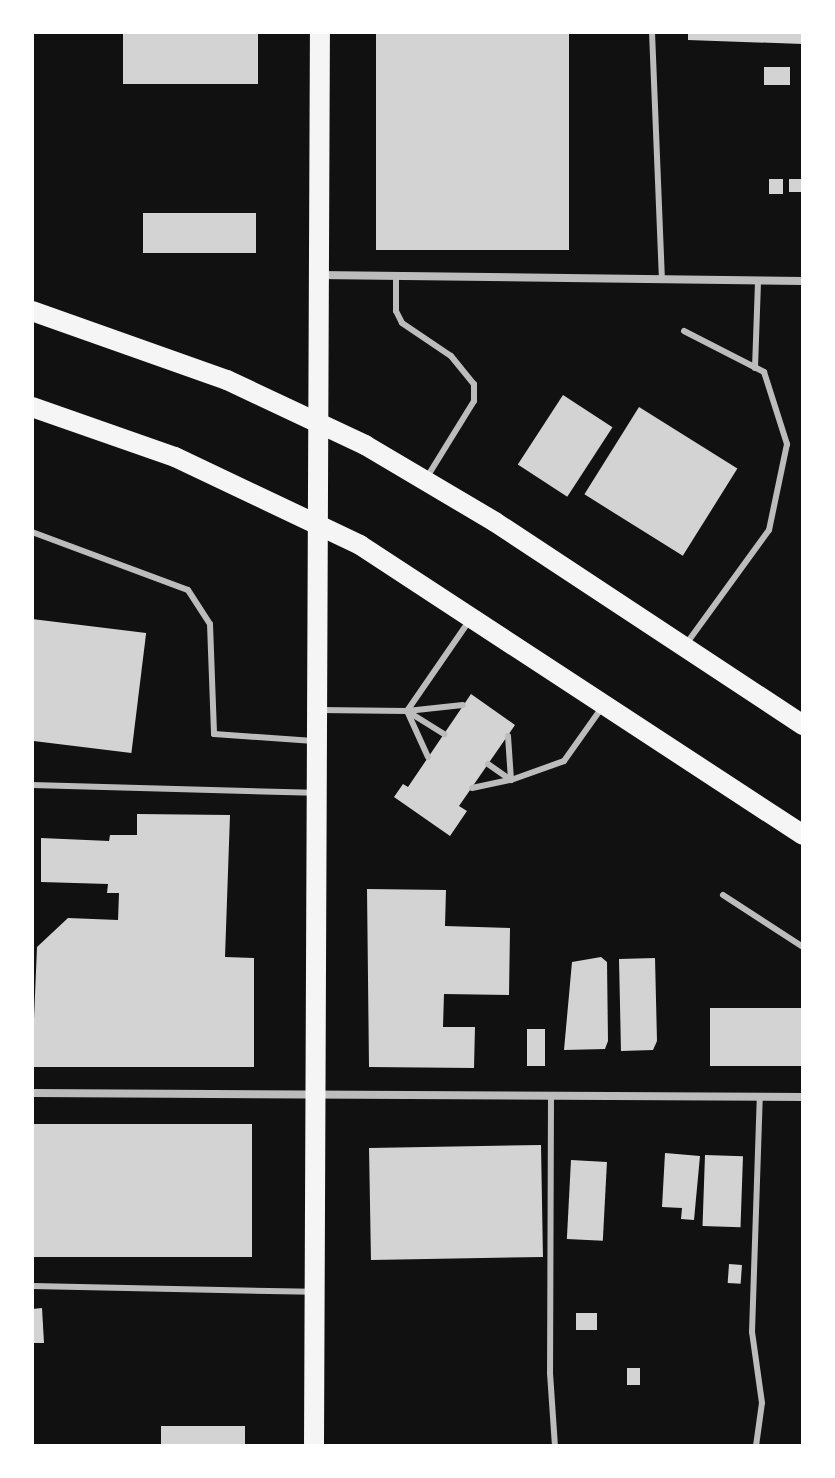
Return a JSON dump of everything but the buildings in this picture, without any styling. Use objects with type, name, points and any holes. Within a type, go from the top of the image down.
[{"type":"main road","points":[[314,1446],[320,32]]},
{"type":"main road","points":[[32,311],[153,351],[317,422],[425,480],[803,725]]},
{"type":"main road","points":[[32,407],[175,457],[316,523],[473,615],[803,835]]},
{"type":"street","points":[[317,275],[803,281]]},
{"type":"street","points":[[32,1093],[803,1097]]},
{"type":"lane","points":[[652,32],[662,279]]},
{"type":"lane","points":[[396,276],[396,311],[402,323],[451,356],[474,384],[474,401],[425,480]]},
{"type":"lane","points":[[755,368],[758,280]]},
{"type":"lane","points":[[684,331],[764,372],[787,444],[769,530],[685,646]]},
{"type":"lane","points":[[32,532],[188,590],[210,624],[214,734],[316,741]]},
{"type":"lane","points":[[407,711],[473,615]]},
{"type":"lane","points":[[472,788],[511,780],[564,761],[605,703]]},
{"type":"lane","points":[[316,710],[407,711],[463,705]]},
{"type":"lane","points":[[407,711],[444,734]]},
{"type":"lane","points":[[407,711],[428,757]]},
{"type":"lane","points":[[508,736],[511,780]]},
{"type":"lane","points":[[488,764],[511,780]]},
{"type":"lane","points":[[32,785],[316,793]]},
{"type":"lane","points":[[723,895],[803,947]]},
{"type":"lane","points":[[551,1095],[550,1373],[555,1446]]},
{"type":"lane","points":[[756,1446],[762,1403],[752,1332],[760,1097]]},
{"type":"lane","points":[[32,1286],[315,1292]]}]
